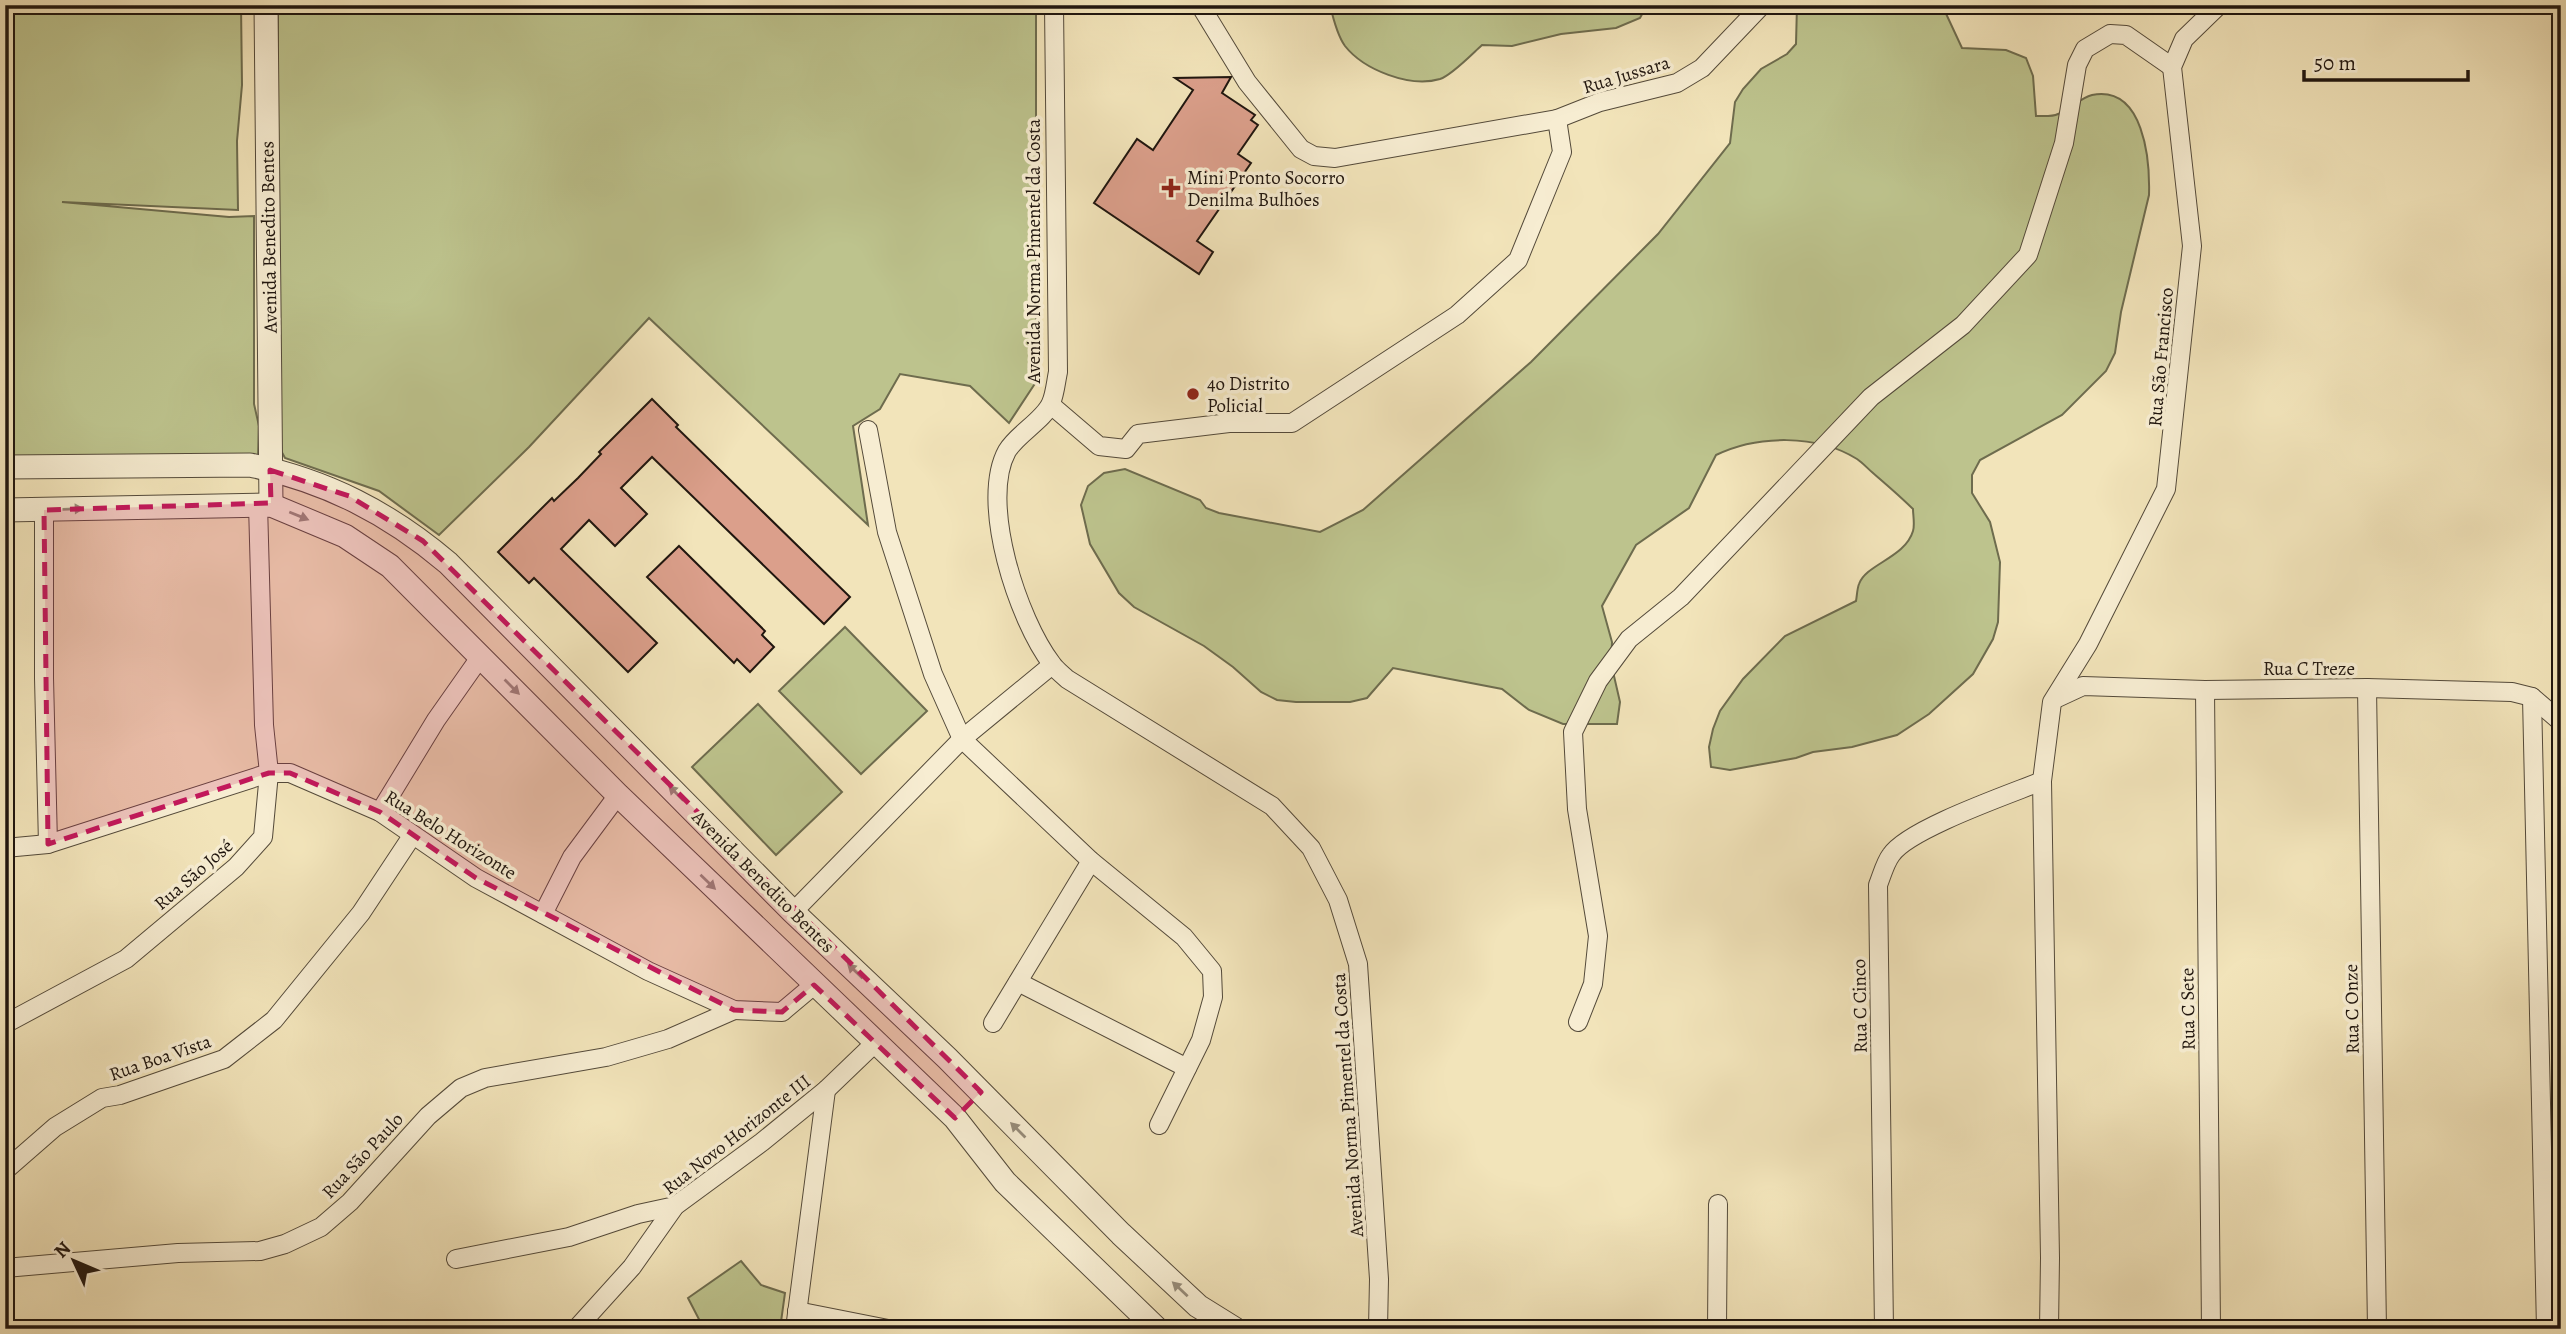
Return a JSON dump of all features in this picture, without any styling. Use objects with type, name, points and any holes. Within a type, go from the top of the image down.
[{"type":"street","name":"Avenida Benedito Bentes","points":[[265,504],[270,470],[266,5]]},
{"type":"street","name":"Avenida Norma Pimentel da Costa","points":[[1054,5],[1058,372],[1051,405],[1008,449],[998,475],[999,523],[1010,573],[1021,610],[1052,665],[1067,679],[1272,806],[1311,848],[1338,900],[1359,964],[1379,1279],[1378,1329]]},
{"type":"street","name":"Rua Jussara","points":[[1200,5],[1247,82],[1301,149],[1314,156],[1335,158],[1557,119],[1600,102],[1677,83],[1702,68],[1762,5]]},
{"type":"street","points":[[1578,1022],[1593,984],[1598,936],[1577,809],[1573,732],[1598,681],[1629,639],[1681,597],[1871,397],[1963,325],[2028,255],[2064,144],[2077,65],[2085,49],[2110,34],[2126,35],[2172,67],[2183,39],[2219,5]]},
{"type":"street","name":"Rua São Francisco","points":[[2052,702],[2088,644],[2166,489],[2192,246],[2172,67]]},
{"type":"street","points":[[1051,405],[1099,446],[1126,449],[1138,434],[1229,423],[1292,423],[1457,315],[1518,260],[1562,152],[1557,119]]},
{"type":"street","points":[[868,430],[887,532],[933,674],[962,739],[1091,861],[1184,937],[1212,971],[1213,997],[1201,1040],[1158,1125]]},
{"type":"street","name":"Avenida Benedito Bentes","points":[[5,467],[250,466],[270,470],[359,502],[390,518],[448,563],[793,912],[981,1092],[1121,1234],[1198,1306],[1235,1329]]},
{"type":"street","name":"Avenida Benedito Bentes","points":[[5,510],[265,504],[345,536],[390,566],[618,795],[955,1118],[1005,1182],[1157,1329]]},
{"type":"street","name":"Rua São José","points":[[5,1024],[126,959],[236,867],[262,837],[269,773],[264,725],[265,504]]},
{"type":"street","points":[[44,510],[48,844]]},
{"type":"street","points":[[380,812],[436,720],[481,656]]},
{"type":"street","points":[[793,912],[962,739],[1052,665]]},
{"type":"street","name":"Rua C Treze","points":[[2052,702],[2060,695],[2083,686],[2205,690],[2367,688],[2512,692],[2532,696]]},
{"type":"street","name":"Rua C Onze","points":[[2367,688],[2377,1329]]},
{"type":"street","name":"Rua C Sete","points":[[2205,690],[2211,1329]]},
{"type":"street","points":[[2532,696],[2561,722]]},
{"type":"street","points":[[2532,696],[2546,1329]]},
{"type":"street","points":[[2049,1329],[2042,781],[2052,702]]},
{"type":"street","name":"Rua Belo Horizonte","points":[[5,848],[48,844],[269,773],[290,773],[380,812],[475,878],[648,971],[734,1010],[782,1012],[814,985]]},
{"type":"street","name":"Rua C Cinco","points":[[1884,1329],[1878,885],[1891,854],[1902,844],[1950,818],[2042,781]]},
{"type":"street","points":[[543,914],[572,857],[618,795]]},
{"type":"street","name":"Rua Boa Vista","points":[[8,1168],[55,1127],[102,1098],[120,1095],[224,1059],[274,1020],[361,914],[412,836]]},
{"type":"street","points":[[993,1023],[1091,861]]},
{"type":"street","points":[[1018,982],[1187,1068]]},
{"type":"street","name":"Rua São Paulo","points":[[5,1268],[178,1253],[260,1251],[285,1244],[321,1227],[428,1116],[461,1088],[485,1078],[606,1057],[668,1039],[734,1010]]},
{"type":"street","name":"Rua Novo Horizonte III","points":[[576,1329],[632,1267],[675,1206],[762,1142],[826,1090],[876,1042]]},
{"type":"street","points":[[826,1090],[796,1320],[888,1329]]},
{"type":"street","points":[[955,1118],[981,1092]]},
{"type":"street","points":[[1717,1329],[1718,1205]]},
{"type":"street","points":[[456,1259],[569,1237],[638,1214],[675,1206]]},
{"type":"highlighted area","points":[[270,470],[349,496],[423,541],[981,1092],[955,1118],[814,985],[782,1012],[734,1010],[476,878],[380,812],[290,773],[269,773],[48,844],[44,510],[271,503]]},
{"type":"green space","points":[[5,5],[241,5],[242,85],[237,141],[238,210],[62,202],[229,217],[254,216],[254,404],[259,426],[258,457],[5,458]]},
{"type":"green space","points":[[278,5],[1036,5],[1036,382],[1009,423],[970,386],[900,374],[880,409],[853,426],[868,525],[649,318],[529,447],[439,535],[379,491],[285,458],[278,445]]},
{"type":"green space","points":[[1330,5],[1647,5],[1640,18],[1616,28],[1561,34],[1512,46],[1482,45],[1462,64],[1440,79],[1415,81],[1388,75],[1353,55],[1340,37]]},
{"type":"green space","points":[[1797,5],[1942,5],[1962,48],[2006,50],[2026,58],[2033,76],[2036,116],[2056,115],[2092,95],[2109,95],[2123,101],[2133,113],[2145,145],[2149,195],[2121,312],[2115,353],[2106,371],[2062,415],[1980,460],[1972,475],[1972,493],[1990,522],[2000,562],[1998,622],[1993,639],[1973,674],[1929,714],[1897,735],[1852,747],[1813,752],[1796,758],[1730,770],[1711,767],[1709,747],[1713,729],[1720,711],[1743,679],[1785,636],[1856,601],[1858,586],[1863,577],[1902,548],[1913,531],[1913,509],[1861,462],[1841,451],[1806,441],[1768,441],[1732,448],[1716,455],[1689,508],[1636,545],[1602,606],[1612,642],[1611,663],[1620,702],[1617,724],[1563,724],[1529,710],[1502,689],[1393,668],[1367,698],[1350,702],[1277,700],[1261,692],[1204,646],[1134,607],[1119,593],[1090,544],[1081,505],[1088,486],[1104,473],[1125,469],[1200,500],[1206,508],[1219,513],[1320,532],[1363,510],[1531,362],[1658,234],[1730,143],[1735,102],[1743,89],[1761,69],[1787,54],[1796,44]]},
{"type":"green space","points":[[845,627],[927,711],[861,774],[779,691]]},
{"type":"green space","points":[[758,704],[842,792],[776,855],[692,767]]},
{"type":"green space","points":[[741,1261],[761,1285],[785,1293],[780,1329],[704,1329],[688,1298]]},
{"type":"building","points":[[1231,77],[1222,93],[1255,115],[1251,120],[1258,125],[1238,154],[1251,163],[1197,241],[1213,252],[1199,274],[1094,203],[1137,139],[1153,150],[1193,90],[1175,78]]},
{"type":"building","points":[[652,399],[678,425],[676,427],[850,597],[824,624],[652,457],[621,488],[647,514],[615,546],[589,520],[561,549],[657,643],[628,672],[534,578],[529,583],[498,552],[552,498],[554,501],[578,478],[601,454],[599,452]]},
{"type":"building","points":[[679,546],[765,631],[762,635],[774,647],[750,672],[737,659],[734,663],[647,577]]},
{"type":"place","name":"Mini Pronto Socorro Denilma Bulhões","points":[[1171,188]]},
{"type":"place","name":"4o Distrito Policial","points":[[1193,394]]}]
